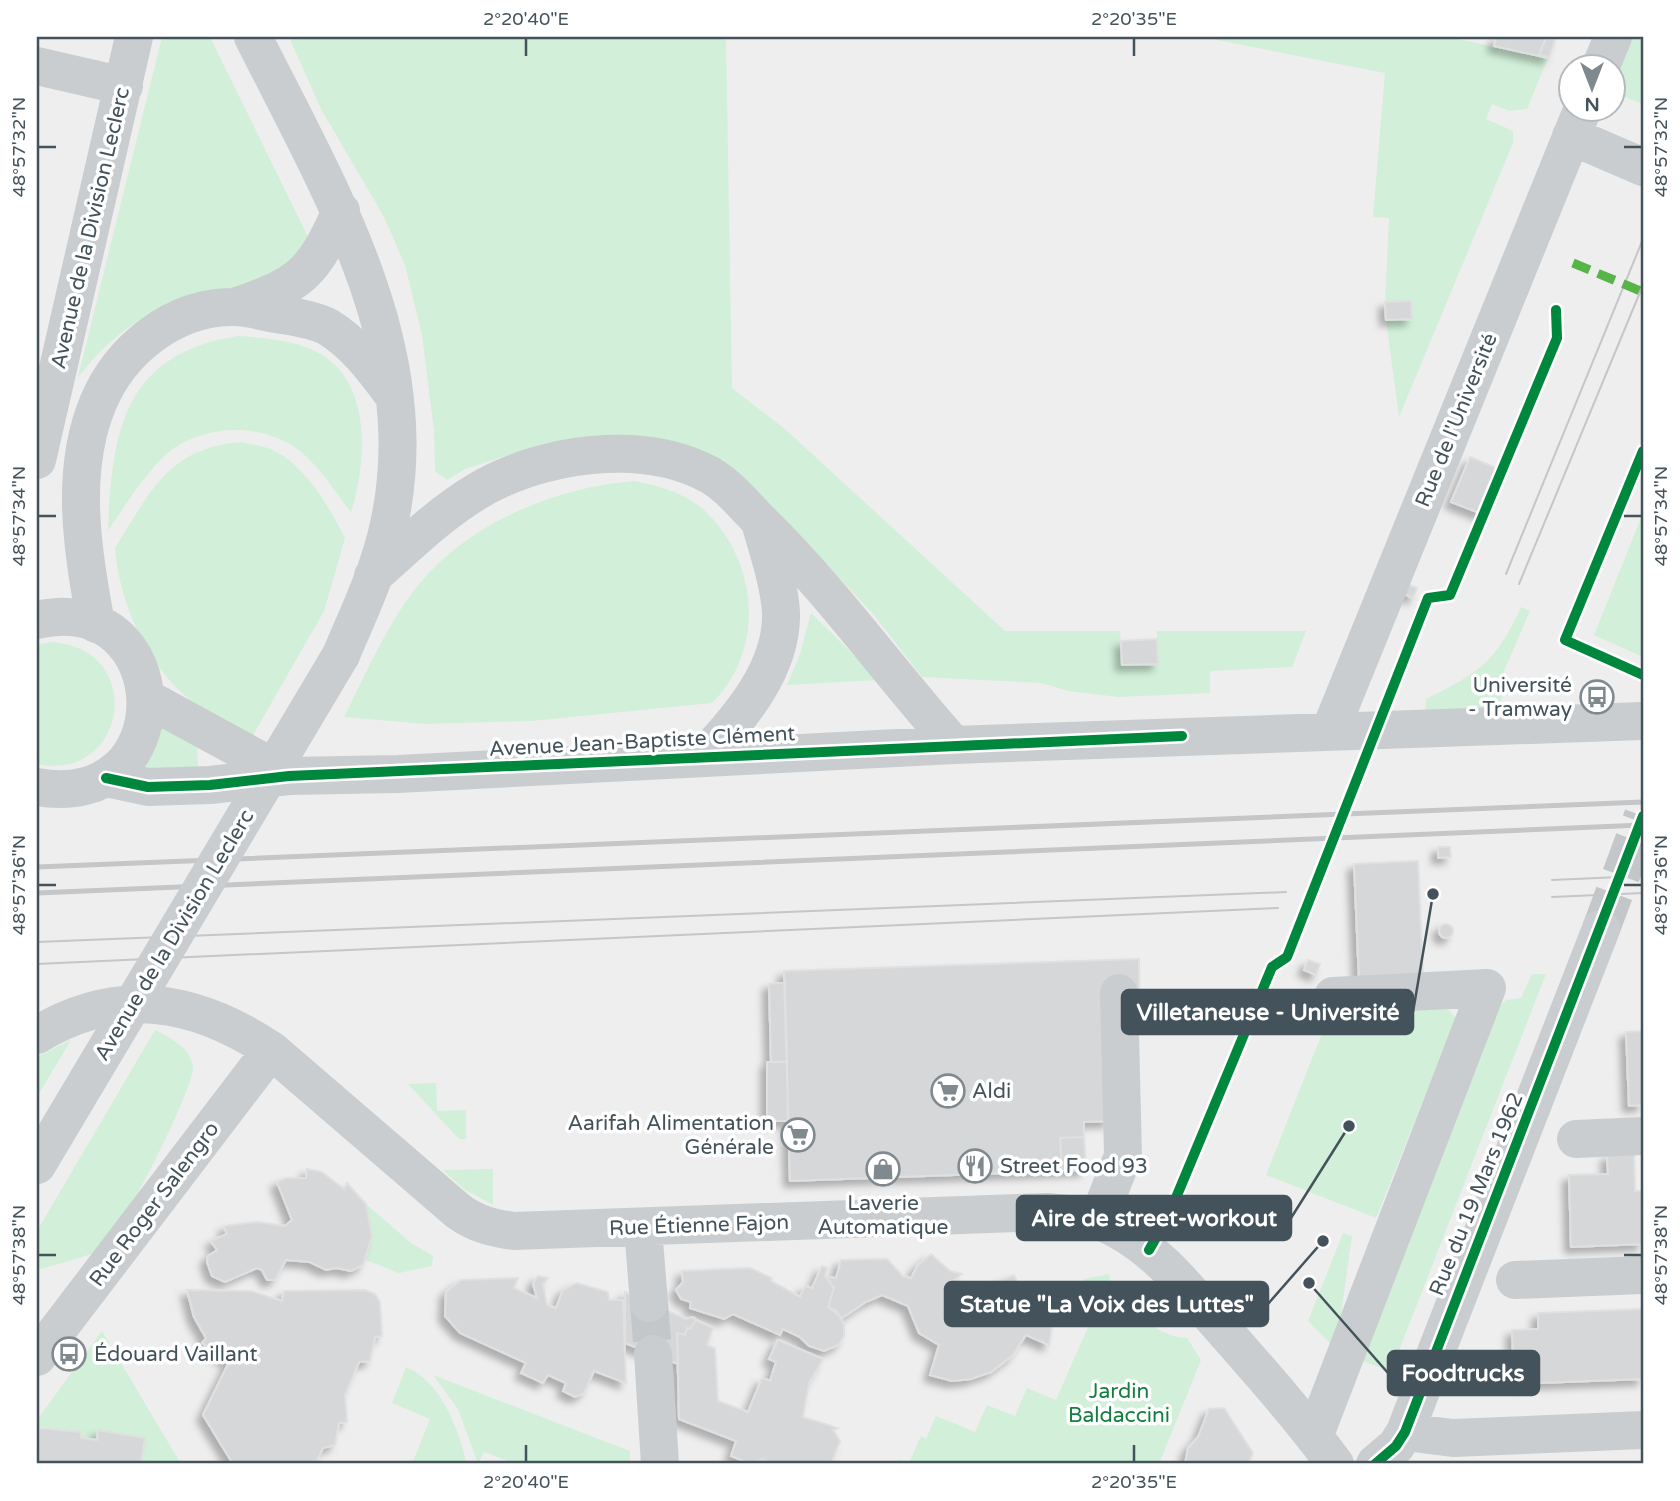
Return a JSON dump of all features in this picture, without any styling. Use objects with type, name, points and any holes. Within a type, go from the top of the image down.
[{"type":"street","name":"Avenue de la Division Leclerc","points":[[37,460],[134,37]]},
{"type":"street","name":"Avenue de la Division Leclerc","points":[[37,1165],[341,655],[373,576],[391,508],[397,447],[397,401],[384,334],[341,211],[253,37]]},
{"type":"street","points":[[37,66],[124,86]]},
{"type":"street","points":[[1577,122],[1643,167]]},
{"type":"street","name":"Rue de l'Université","points":[[1329,731],[1577,122]]},
{"type":"street","points":[[96,624],[85,562],[80,508],[87,445],[97,406],[120,362],[146,338],[184,319],[235,307],[279,292],[303,276],[316,262],[341,211]]},
{"type":"street","points":[[235,307],[326,326],[357,351],[397,401]]},
{"type":"street","points":[[373,576],[439,518],[477,491],[522,472],[563,460],[619,455],[657,457],[693,467],[723,484],[813,574],[900,684],[954,745]]},
{"type":"street","points":[[704,756],[744,710],[768,666],[778,639],[781,609],[761,522]]},
{"type":"street","points":[[37,620],[72,617],[96,624],[116,637],[132,654],[143,676],[148,699],[145,722],[137,744],[124,763],[106,778],[66,790],[37,787]]},
{"type":"street","name":"Avenue Jean-Baptiste Clément","points":[[148,699],[289,776]]},
{"type":"street","name":"Avenue Jean-Baptiste Clément","points":[[106,778],[148,787],[210,785],[289,776],[398,774],[704,756],[1643,721]]},
{"type":"street","name":"Rue du 19 Mars 1962","points":[[1375,1464],[1388,1454],[1405,1432],[1601,929]]},
{"type":"street","points":[[1324,1451],[1487,988],[1334,996]]},
{"type":"street","points":[[1098,1220],[1123,1156],[1119,993]]},
{"type":"street","name":"Rue Étienne Fajon","points":[[37,1035],[89,1009],[170,1007],[214,1017],[239,1028],[271,1049],[458,1211],[477,1224],[514,1231],[1047,1212],[1076,1214],[1098,1220],[1136,1241],[1164,1262],[1324,1451]]},
{"type":"street","name":"Rue Roger Salengro","points":[[37,1357],[271,1049]]},
{"type":"street","points":[[1576,1139],[1643,1136]]},
{"type":"street","points":[[643,1228],[649,1303]]},
{"type":"street","points":[[1515,1280],[1643,1275]]},
{"type":"street","points":[[653,1354],[660,1464]]},
{"type":"street","points":[[1405,1432],[1452,1438],[1643,1430]]},
{"type":"green space","points":[[162,37],[210,37],[310,241],[275,276],[152,313],[141,319],[112,341],[78,377]]},
{"type":"green space","points":[[289,37],[726,37],[732,388],[786,430],[1005,631],[1120,631],[1123,665],[1158,664],[1157,631],[1306,631],[1292,667],[1210,671],[1210,693],[1118,697],[1068,691],[1041,683],[922,677],[874,615],[785,520],[579,438],[542,444],[465,469],[447,480],[435,471],[434,431],[422,335],[405,265],[384,217],[321,109]]},
{"type":"green space","points":[[1202,37],[1448,37],[1548,58],[1527,109],[1509,111],[1492,104],[1486,119],[1513,131],[1513,143],[1399,417],[1386,320],[1412,319],[1411,301],[1385,302],[1389,218],[1373,217],[1385,73]]},
{"type":"green space","points":[[1632,37],[1643,37],[1643,104],[1628,98],[1628,52],[1626,52]]},
{"type":"green space","points":[[238,336],[289,342],[314,350],[334,364],[346,379],[354,396],[362,435],[362,455],[351,512],[314,464],[286,442],[255,432],[221,431],[189,440],[165,455],[138,486],[108,531],[114,461],[131,403],[147,380],[170,360],[200,345]]},
{"type":"green space","points":[[242,442],[275,451],[297,467],[324,501],[345,538],[324,611],[252,737],[197,705],[164,674],[151,655],[130,613],[115,548],[151,491],[179,463],[196,453],[217,446]]},
{"type":"green space","points":[[634,481],[672,491],[698,505],[724,533],[737,556],[749,607],[747,633],[741,658],[729,682],[712,703],[531,721],[425,724],[344,717],[398,613],[441,561],[490,525],[517,511],[575,491]]},
{"type":"green space","points":[[1643,513],[1643,657],[1594,635]]},
{"type":"green space","points":[[1521,607],[1530,611],[1504,671],[1501,708],[1425,710],[1426,699],[1460,681],[1484,664],[1503,641]]},
{"type":"green space","points":[[811,613],[879,680],[787,685],[800,654]]},
{"type":"green space","points":[[51,642],[82,650],[102,666],[113,688],[114,712],[107,735],[91,754],[67,764],[37,764],[37,645]]},
{"type":"green space","points":[[152,719],[197,745],[198,768],[157,771],[132,763]]},
{"type":"green space","points":[[1532,974],[1546,974],[1391,1371],[1355,1359],[1488,1016],[1506,1000],[1521,998]]},
{"type":"green space","points":[[1442,1002],[1456,1018],[1376,1218],[1266,1175],[1332,1008]]},
{"type":"green space","points":[[155,1030],[183,1048],[193,1066],[191,1079],[171,1128],[125,1216],[103,1248],[37,1270],[37,1231]]},
{"type":"green space","points":[[71,1040],[37,1097],[37,1057]]},
{"type":"green space","points":[[436,1083],[437,1111],[466,1110],[466,1139],[459,1139],[408,1084]]},
{"type":"green space","points":[[493,1169],[493,1205],[464,1189],[443,1170]]},
{"type":"green space","points":[[366,1204],[411,1243],[433,1256],[432,1266],[399,1273],[366,1260],[372,1236]]},
{"type":"green space","points":[[1343,1233],[1352,1236],[1336,1349],[1308,1321]]},
{"type":"green space","name":"Jardin Baldaccini","points":[[1109,1274],[1113,1294],[1157,1329],[1187,1338],[1201,1360],[1159,1464],[898,1464],[899,1460],[909,1463],[921,1436],[926,1439],[936,1416],[975,1432],[987,1405],[1015,1416],[1027,1388],[1056,1400],[1092,1318],[1071,1308],[1084,1279]]},
{"type":"green space","points":[[102,1331],[181,1464],[141,1464],[144,1439],[98,1431],[97,1440],[81,1438],[81,1432],[37,1426],[37,1420]]},
{"type":"green space","points":[[406,1367],[419,1374],[439,1395],[459,1436],[467,1464],[412,1464],[430,1419],[392,1403]]},
{"type":"green space","points":[[433,1375],[630,1451],[630,1464],[517,1464],[484,1452],[478,1464],[458,1409]]},
{"type":"building","points":[[1496,37],[1557,37],[1555,40],[1546,38],[1539,55],[1548,58],[1494,46]]},
{"type":"building","points":[[1546,38],[1555,40],[1549,57],[1539,55]]},
{"type":"building","points":[[1411,301],[1412,319],[1386,320],[1385,302]]},
{"type":"building","points":[[1470,457],[1501,470],[1482,514],[1451,502]]},
{"type":"building","points":[[1405,583],[1417,588],[1413,598],[1404,594]]},
{"type":"building","points":[[1157,639],[1158,664],[1122,665],[1121,641]]},
{"type":"building","points":[[1438,847],[1450,847],[1451,857],[1438,858]]},
{"type":"building","points":[[1418,861],[1423,978],[1359,981],[1354,864]]},
{"type":"building","points":[[1446,924],[1451,926],[1451,936],[1446,938],[1441,936],[1439,931],[1441,926]]},
{"type":"building","name":"Aldi","points":[[1139,959],[1139,988],[1105,989],[1110,1121],[1084,1122],[1084,1137],[1060,1138],[1062,1171],[790,1181],[784,971]]},
{"type":"building","points":[[1308,960],[1320,964],[1316,975],[1304,970]]},
{"type":"building","points":[[785,982],[787,1062],[771,1062],[769,984]]},
{"type":"building","points":[[1643,1031],[1643,1105],[1629,1106],[1626,1032]]},
{"type":"building","points":[[767,1062],[787,1062],[788,1121],[767,1121]]},
{"type":"building","points":[[1084,1137],[1086,1170],[1062,1171],[1060,1138]]},
{"type":"building","points":[[1634,1154],[1635,1191],[1643,1191],[1643,1244],[1571,1247],[1569,1175],[1608,1174],[1607,1155]]},
{"type":"building","points":[[307,1169],[322,1172],[344,1189],[347,1183],[366,1204],[372,1236],[363,1265],[351,1271],[336,1268],[326,1270],[310,1262],[286,1260],[275,1280],[267,1280],[262,1270],[257,1268],[225,1282],[212,1276],[207,1262],[208,1256],[217,1250],[211,1241],[227,1234],[224,1226],[257,1222],[285,1226],[292,1220],[277,1182],[286,1178],[306,1178]]},
{"type":"building","points":[[931,1254],[950,1271],[962,1274],[954,1280],[953,1287],[959,1304],[984,1294],[982,1288],[1014,1275],[1017,1282],[1008,1285],[1017,1309],[1057,1292],[1049,1345],[1026,1335],[1012,1356],[991,1372],[971,1379],[952,1381],[930,1375],[939,1345],[919,1333],[908,1306],[882,1295],[842,1318],[828,1307],[834,1288],[826,1277],[836,1278],[841,1260],[887,1259],[903,1276],[911,1278],[917,1266]]},
{"type":"building","points":[[822,1266],[827,1268],[825,1276],[834,1288],[828,1307],[837,1311],[844,1325],[844,1337],[838,1345],[824,1351],[809,1346],[800,1337],[783,1329],[780,1335],[733,1314],[724,1319],[690,1308],[691,1302],[681,1299],[676,1290],[683,1282],[682,1271],[750,1268],[772,1278],[771,1281],[800,1297],[805,1286],[812,1288]]},
{"type":"building","points":[[538,1276],[548,1278],[543,1284],[547,1305],[556,1308],[563,1290],[577,1283],[608,1292],[609,1300],[623,1300],[626,1383],[594,1371],[584,1393],[575,1397],[563,1391],[566,1383],[548,1375],[543,1383],[521,1373],[526,1363],[460,1333],[445,1316],[446,1292],[461,1280],[518,1278],[514,1288],[537,1298],[533,1284]]},
{"type":"building","points":[[187,1290],[251,1291],[282,1301],[284,1291],[365,1290],[375,1294],[380,1302],[382,1336],[375,1337],[370,1361],[359,1362],[345,1395],[347,1422],[339,1423],[335,1445],[323,1448],[315,1464],[233,1464],[203,1415],[229,1362],[202,1343],[206,1338],[194,1317]]},
{"type":"building","points":[[625,1292],[686,1319],[693,1317],[696,1320],[690,1329],[687,1328],[685,1335],[677,1333],[678,1364],[625,1343]]},
{"type":"building","points":[[1643,1309],[1643,1379],[1514,1384],[1512,1330],[1538,1329],[1538,1313]]},
{"type":"building","points":[[696,1320],[713,1328],[707,1345],[715,1348],[718,1401],[748,1412],[762,1378],[770,1381],[776,1362],[769,1359],[778,1340],[823,1359],[809,1383],[803,1417],[838,1428],[833,1430],[840,1441],[831,1464],[765,1464],[763,1459],[750,1464],[731,1456],[736,1441],[679,1419],[677,1333],[685,1335],[687,1328],[690,1329]]},
{"type":"building","points":[[1224,1408],[1253,1453],[1248,1464],[1185,1464],[1188,1448],[1198,1437],[1209,1409]]},
{"type":"building","points":[[39,1428],[81,1432],[81,1438],[97,1440],[98,1430],[145,1438],[141,1464],[38,1464]]},
{"type":"tunnel","points":[[1601,929],[1643,816]]},
{"type":"tunnel","points":[[649,1303],[653,1354]]},
{"type":"tram line","points":[[1506,574],[1643,239]]},
{"type":"tram line","points":[[1519,584],[1643,285]]},
{"type":"tram line","points":[[1552,880],[1643,876]]},
{"type":"tram line","points":[[37,942],[1286,892]]},
{"type":"tram line","points":[[1552,897],[1643,893]]},
{"type":"tram line","points":[[37,964],[1278,908]]},
{"type":"railway","points":[[37,867],[1643,802]]},
{"type":"railway","points":[[37,893],[1643,825]]},
{"type":"marked path","points":[[1573,263],[1643,292]]},
{"type":"cycle path","points":[[1149,1250],[1168,1217],[1272,967],[1287,957],[1428,598],[1450,595],[1557,338],[1556,310]]},
{"type":"cycle path","points":[[1643,451],[1565,640],[1643,675]]},
{"type":"cycle path","points":[[106,778],[148,787],[210,785],[289,776],[1182,736]]},
{"type":"cycle path","points":[[1375,1464],[1396,1446],[1405,1432],[1643,816]]},
{"type":"place","name":"Université - Tramway","points":[[1597,697]]},
{"type":"place","name":"Villetaneuse - Université","points":[[1433,894]]},
{"type":"place","name":"Aldi","points":[[948,1091]]},
{"type":"place","name":"Aire de street-workout","points":[[1349,1126]]},
{"type":"place","name":"Aarifah Alimentation Générale","points":[[798,1135]]},
{"type":"place","name":"Street Food 93","points":[[975,1166]]},
{"type":"place","name":"Laverie Automatique","points":[[883,1169]]},
{"type":"place","name":"Statue \"La Voix des Luttes\"","points":[[1323,1241]]},
{"type":"place","name":"Foodtrucks","points":[[1309,1283]]},
{"type":"place","name":"Édouard Vaillant","points":[[69,1354]]}]
